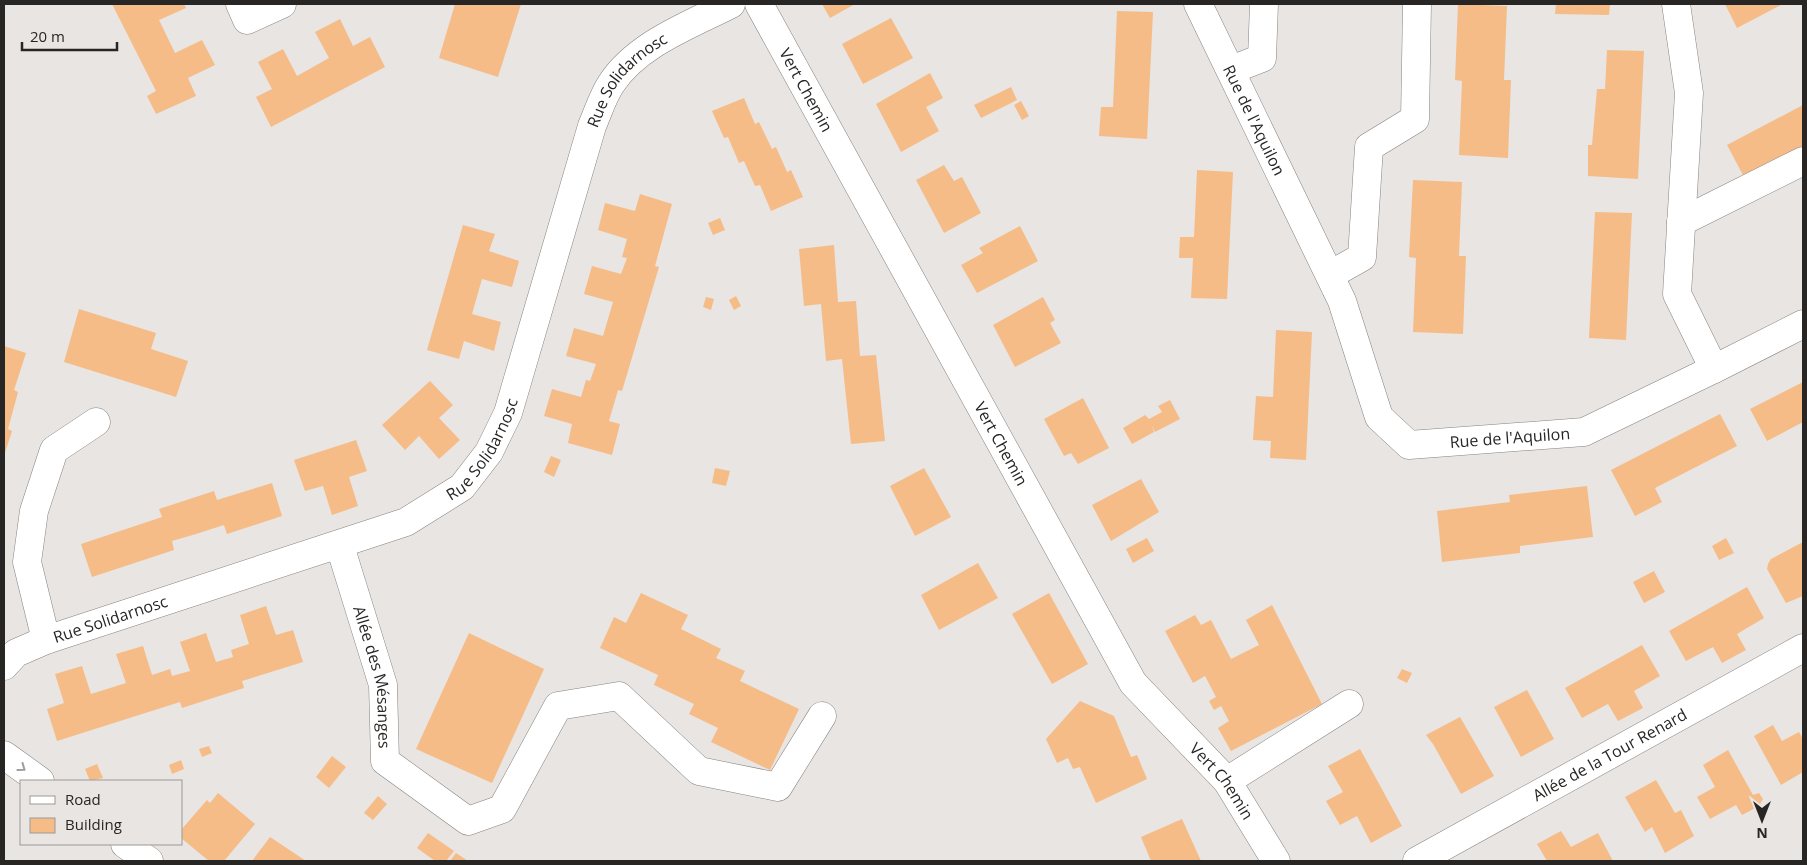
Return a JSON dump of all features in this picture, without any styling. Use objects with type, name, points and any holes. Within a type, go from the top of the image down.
[{"type":"street","points":[[240,4],[247,20],[282,4]]},
{"type":"street","name":"Rue Solidarnosc","points":[[4,666],[16,653],[46,640],[340,546],[406,522],[462,487],[490,452],[508,413],[592,126],[611,84],[634,59],[651,46],[731,4]]},
{"type":"street","name":"Vert Chemin","points":[[759,4],[1133,683],[1227,782],[1276,861]]},
{"type":"street","name":"Rue de l'Aquilon","points":[[1198,4],[1342,301],[1379,417],[1409,445],[1584,432],[1803,324]]},
{"type":"street","points":[[1231,70],[1262,58],[1264,4]]},
{"type":"street","points":[[1330,275],[1362,257],[1369,147],[1415,119],[1417,4]]},
{"type":"street","points":[[1676,4],[1689,93],[1677,294],[1714,369]]},
{"type":"street","points":[[1681,222],[1803,161]]},
{"type":"street","points":[[46,640],[27,562],[34,511],[54,450],[96,422]]},
{"type":"street","name":"Allée des Mésanges","points":[[340,546],[383,686],[385,761],[468,821],[502,809],[558,706],[619,696],[699,771],[778,787],[822,716]]},
{"type":"street","name":"Allée de la Tour Renard","points":[[1417,861],[1803,648]]},
{"type":"street","points":[[1227,782],[1348,704]]},
{"type":"street","points":[[4,755],[39,780]]},
{"type":"street","points":[[126,845],[149,861]]},
{"type":"building","points":[[112,4],[184,4],[186,8],[159,20],[175,53],[202,40],[215,65],[188,78],[196,96],[156,114],[147,96],[156,91]]},
{"type":"building","points":[[455,4],[521,4],[498,77],[439,58]]},
{"type":"building","points":[[822,4],[855,4],[830,18]]},
{"type":"building","points":[[1458,4],[1507,6],[1504,80],[1511,80],[1508,158],[1459,155],[1462,81],[1455,80]]},
{"type":"building","points":[[1556,4],[1610,4],[1609,15],[1555,14]]},
{"type":"building","points":[[1725,4],[1783,4],[1737,28]]},
{"type":"building","points":[[1117,11],[1153,12],[1147,139],[1099,136],[1101,107],[1113,107]]},
{"type":"building","points":[[891,18],[913,58],[863,84],[842,44]]},
{"type":"building","points":[[340,19],[353,46],[370,37],[385,67],[271,127],[256,97],[272,89],[258,62],[283,49],[297,76],[329,58],[315,32]]},
{"type":"building","points":[[1607,50],[1644,51],[1638,179],[1588,176],[1588,145],[1592,145],[1597,89],[1605,89]]},
{"type":"building","points":[[930,73],[943,98],[926,107],[939,131],[901,152],[876,104]]},
{"type":"building","points":[[1011,87],[1017,100],[981,118],[974,105]]},
{"type":"building","points":[[744,98],[755,124],[759,122],[772,149],[776,147],[787,172],[791,170],[803,197],[771,211],[760,185],[755,186],[744,161],[739,163],[728,137],[724,138],[712,111]]},
{"type":"building","points":[[1021,101],[1029,116],[1022,120],[1014,105]]},
{"type":"building","points":[[1803,105],[1803,147],[1744,177],[1727,145]]},
{"type":"building","points":[[944,165],[954,181],[962,177],[981,213],[944,233],[916,180]]},
{"type":"building","points":[[1197,170],[1233,172],[1227,299],[1191,298],[1193,258],[1179,258],[1180,237],[1194,237]]},
{"type":"building","points":[[1413,180],[1462,182],[1459,256],[1466,256],[1463,334],[1413,332],[1416,258],[1409,257]]},
{"type":"building","points":[[640,194],[672,204],[655,266],[659,267],[622,391],[618,390],[609,421],[620,424],[612,455],[568,443],[572,424],[544,416],[552,389],[581,397],[586,380],[590,381],[596,364],[566,356],[574,328],[603,336],[613,302],[584,294],[592,266],[621,274],[627,258],[622,257],[627,239],[598,230],[605,203],[635,211]]},
{"type":"building","points":[[1595,212],[1632,213],[1626,340],[1589,338]]},
{"type":"building","points":[[720,218],[725,230],[713,235],[708,223]]},
{"type":"building","points":[[463,225],[495,234],[489,251],[519,261],[512,287],[482,279],[472,314],[501,322],[494,351],[464,341],[459,359],[427,350]]},
{"type":"building","points":[[1020,226],[1038,261],[977,293],[961,265],[983,253],[979,248]]},
{"type":"building","points":[[834,245],[838,302],[856,301],[860,356],[876,355],[885,441],[851,444],[842,359],[826,361],[821,304],[804,306],[799,249]]},
{"type":"building","points":[[736,296],[741,306],[734,310],[729,300]]},
{"type":"building","points":[[706,297],[714,299],[711,310],[703,307]]},
{"type":"building","points":[[1043,297],[1055,320],[1050,323],[1061,343],[1015,367],[993,325]]},
{"type":"building","points":[[79,309],[156,333],[151,349],[188,361],[176,397],[64,362]]},
{"type":"building","points":[[1276,330],[1312,332],[1306,460],[1270,458],[1271,441],[1253,440],[1256,396],[1273,397]]},
{"type":"building","points":[[4,346],[26,353],[14,390],[18,392],[8,429],[12,431],[4,456]]},
{"type":"building","points":[[430,381],[453,405],[439,418],[460,440],[439,459],[419,436],[405,450],[382,425]]},
{"type":"building","points":[[1803,382],[1803,422],[1767,441],[1750,409]]},
{"type":"building","points":[[1083,398],[1109,448],[1078,464],[1071,453],[1064,456],[1044,419]]},
{"type":"building","points":[[1170,400],[1180,419],[1155,432],[1152,426],[1154,432],[1132,444],[1123,428],[1145,415],[1149,419],[1162,412],[1158,406]]},
{"type":"building","points":[[1720,414],[1737,446],[1655,488],[1662,502],[1635,516],[1611,470]]},
{"type":"building","points":[[356,440],[367,471],[349,477],[358,506],[332,515],[323,486],[305,491],[294,460]]},
{"type":"building","points":[[551,456],[561,460],[554,477],[544,472]]},
{"type":"building","points":[[715,468],[730,471],[726,486],[712,483]]},
{"type":"building","points":[[924,468],[951,517],[915,536],[890,486]]},
{"type":"building","points":[[1141,479],[1159,512],[1111,541],[1092,505]]},
{"type":"building","points":[[272,483],[282,516],[227,534],[224,525],[172,541],[174,550],[92,577],[81,544],[162,517],[159,509],[214,491],[217,500]]},
{"type":"building","points":[[1587,486],[1593,537],[1520,546],[1520,553],[1442,562],[1437,511],[1510,502],[1509,495]]},
{"type":"building","points":[[1147,538],[1154,551],[1133,563],[1126,549]]},
{"type":"building","points":[[1726,538],[1734,553],[1719,560],[1712,546]]},
{"type":"building","points":[[1803,542],[1803,596],[1786,603],[1767,569],[1768,564],[1771,559]]},
{"type":"building","points":[[978,563],[998,598],[939,630],[921,595]]},
{"type":"building","points":[[1654,571],[1665,592],[1644,603],[1633,582]]},
{"type":"building","points":[[1747,587],[1764,618],[1737,634],[1746,650],[1722,663],[1713,647],[1686,661],[1669,631]]},
{"type":"building","points":[[641,593],[688,615],[681,629],[721,649],[716,658],[745,671],[740,681],[799,709],[770,770],[711,742],[718,728],[689,714],[694,704],[654,685],[658,675],[600,648],[614,617],[626,623]]},
{"type":"building","points":[[1049,593],[1088,664],[1052,684],[1012,614]]},
{"type":"building","points":[[1272,605],[1322,704],[1231,751],[1218,728],[1229,721],[1221,706],[1214,710],[1209,701],[1216,697],[1205,676],[1193,683],[1165,631],[1195,615],[1201,625],[1211,620],[1231,659],[1259,645],[1246,620]]},
{"type":"building","points":[[266,606],[276,635],[293,630],[303,662],[242,681],[244,688],[182,708],[180,702],[57,741],[47,709],[64,703],[55,674],[82,666],[91,694],[126,683],[116,654],[143,646],[152,675],[170,669],[172,676],[190,671],[180,642],[206,633],[216,662],[233,657],[231,650],[249,644],[240,615]]},
{"type":"building","points":[[469,633],[544,669],[492,783],[416,749]]},
{"type":"building","points":[[1642,645],[1660,676],[1634,691],[1643,708],[1618,721],[1608,704],[1582,718],[1565,688]]},
{"type":"building","points":[[1402,669],[1412,673],[1407,683],[1397,678]]},
{"type":"building","points":[[1527,690],[1554,739],[1521,757],[1494,707]]},
{"type":"building","points":[[1080,701],[1114,716],[1131,757],[1137,755],[1147,779],[1096,803],[1080,767],[1073,769],[1068,758],[1057,763],[1046,739]]},
{"type":"building","points":[[1460,717],[1494,776],[1461,794],[1426,735]]},
{"type":"building","points":[[1773,725],[1782,741],[1799,732],[1803,739],[1803,772],[1781,785],[1754,736]]},
{"type":"building","points":[[209,746],[212,753],[202,757],[199,749]]},
{"type":"building","points":[[1360,749],[1402,826],[1371,843],[1357,816],[1340,825],[1326,801],[1343,792],[1328,766]]},
{"type":"building","points":[[1728,750],[1753,795],[1759,793],[1763,799],[1759,806],[1742,815],[1736,805],[1710,819],[1697,797],[1715,787],[1703,765]]},
{"type":"building","points":[[332,756],[346,767],[329,788],[316,777]]},
{"type":"building","points":[[181,760],[184,769],[172,774],[169,765]]},
{"type":"building","points":[[97,764],[103,778],[90,780],[85,769]]},
{"type":"building","points":[[1656,780],[1675,813],[1681,810],[1694,836],[1665,853],[1652,827],[1645,832],[1625,797]]},
{"type":"building","points":[[218,793],[255,824],[224,861],[209,861],[182,839],[182,829],[207,800],[210,803]]},
{"type":"building","points":[[378,796],[387,804],[373,820],[364,813]]},
{"type":"building","points":[[1182,819],[1201,861],[1151,861],[1141,837]]},
{"type":"building","points":[[1561,831],[1571,847],[1598,833],[1613,861],[1547,861],[1537,844]]},
{"type":"building","points":[[428,833],[454,851],[446,861],[435,861],[417,848]]},
{"type":"building","points":[[270,837],[306,861],[252,861]]},
{"type":"building","points":[[456,853],[468,861],[450,861]]}]
